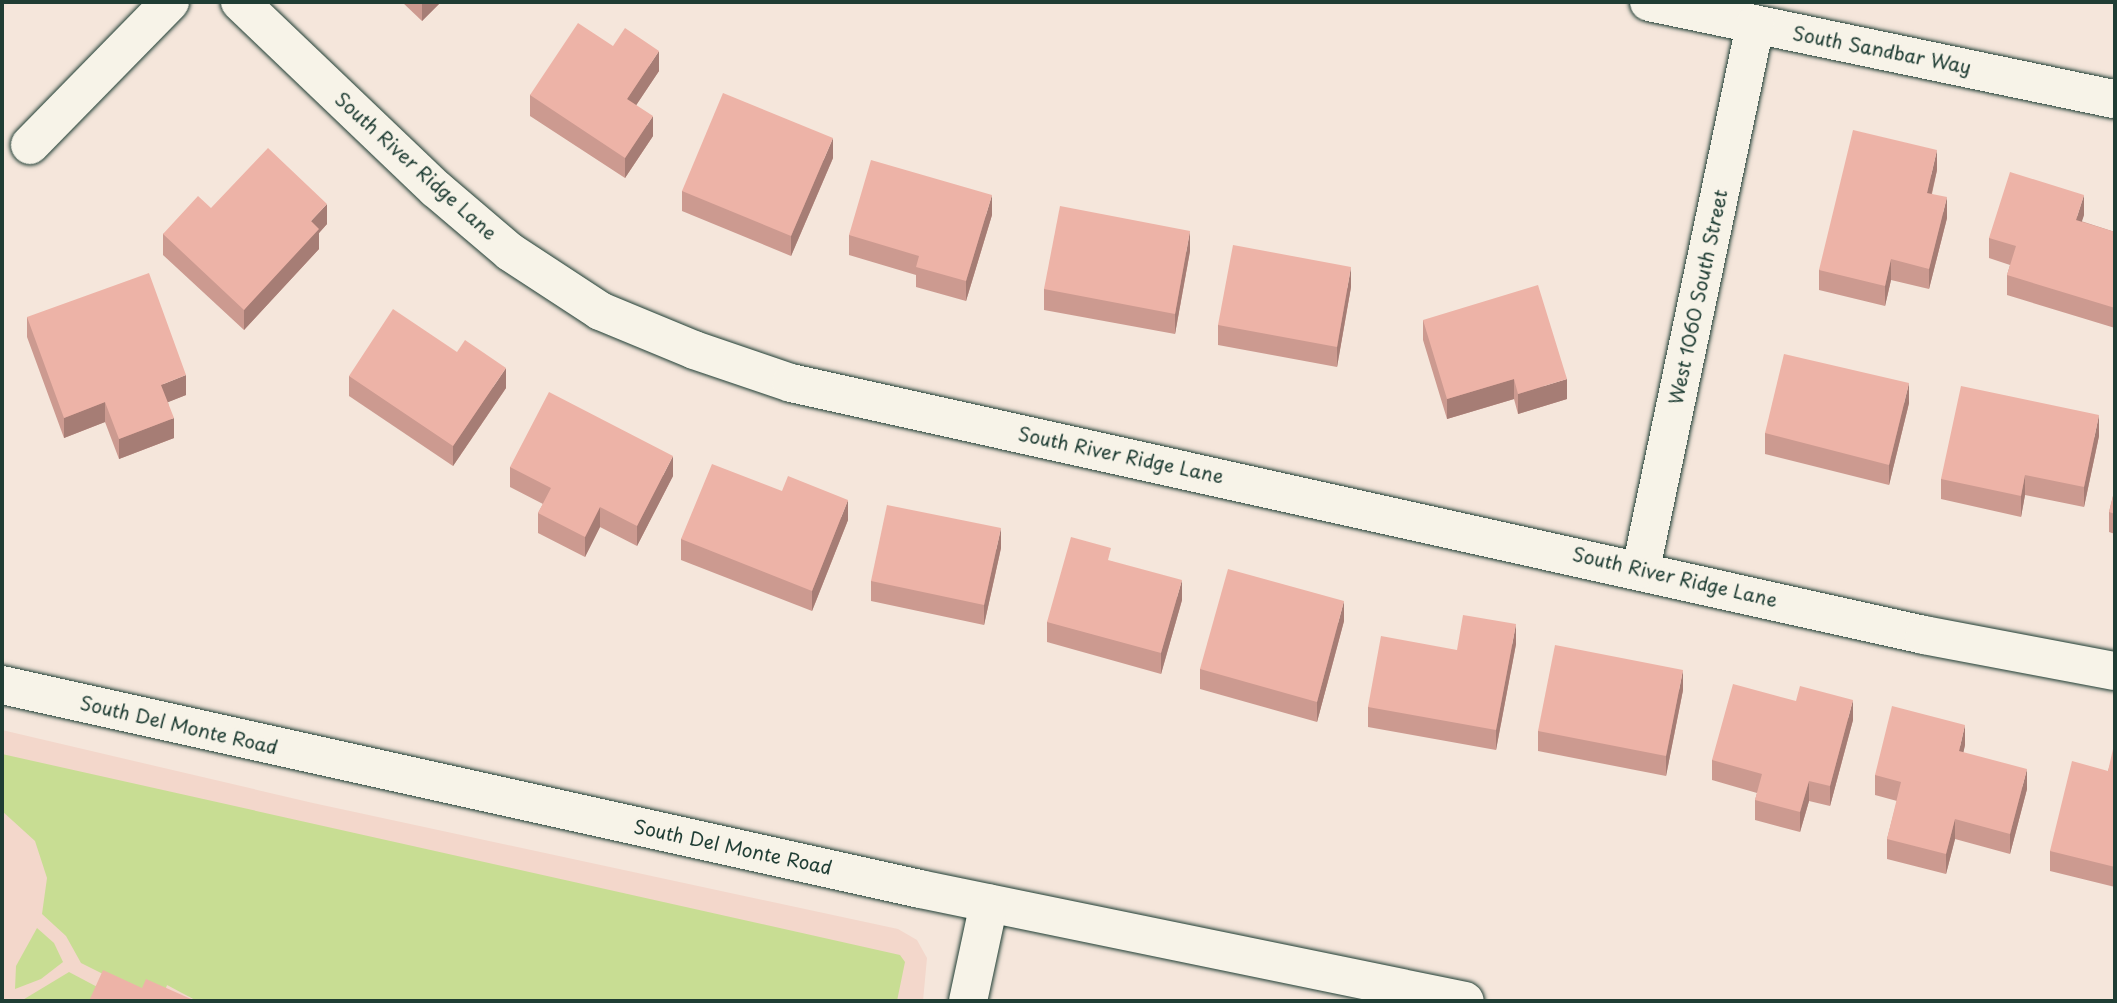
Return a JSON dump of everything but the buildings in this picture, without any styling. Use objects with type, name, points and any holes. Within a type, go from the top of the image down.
[{"type":"street","points":[[30,145],[170,2]]},
{"type":"street","name":"South River Ridge Lane","points":[[240,2],[436,189],[510,252],[600,311],[791,383],[1641,569],[1924,635],[2115,671]]},
{"type":"street","name":"South Sandbar Way","points":[[1649,2],[2115,99]]},
{"type":"street","name":"West 1060 South Street","points":[[1641,569],[1755,25]]},
{"type":"street","name":"South Del Monte Road","points":[[2,685],[989,903],[1465,1001]]},
{"type":"street","points":[[968,1001],[989,903]]},
{"type":"shaded area","points":[[2,730],[313,803],[898,929],[917,940],[927,958],[923,1001],[2,1001]]},
{"type":"green space","points":[[2,754],[900,955],[905,962],[897,1001],[197,1001],[167,985],[164,994],[141,993],[81,963],[66,936],[42,914],[47,878],[35,841],[2,811]]},
{"type":"green space","points":[[37,928],[54,943],[63,962],[41,979],[15,989],[16,966]]},
{"type":"green space","points":[[69,972],[103,990],[98,1001],[21,1001]]}]
